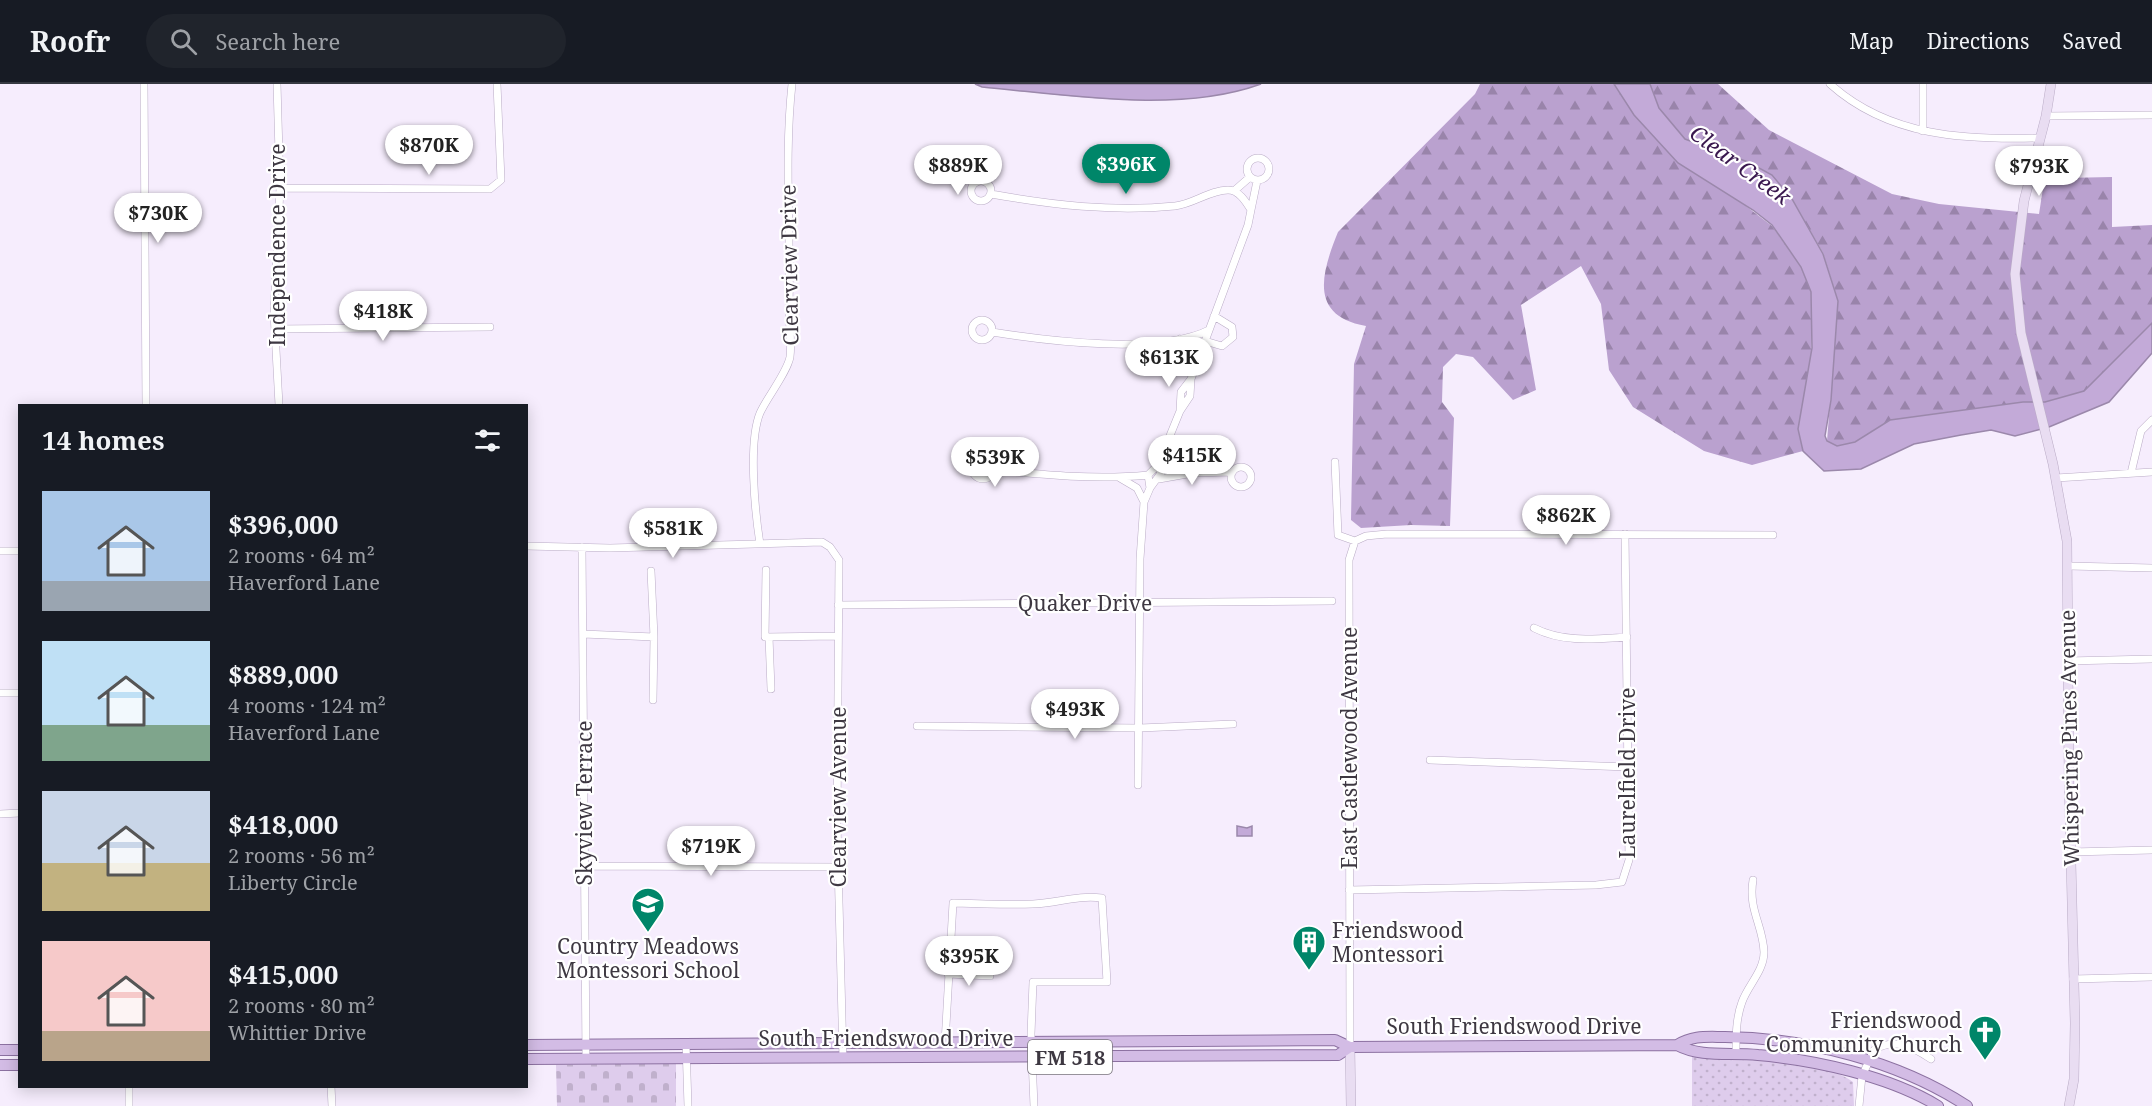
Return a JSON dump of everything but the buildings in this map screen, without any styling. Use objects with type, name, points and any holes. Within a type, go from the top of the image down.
[{"type":"main road","name":"Whispering Pines Avenue","points":[[2051,84],[2046,116],[2024,201],[2015,274],[2018,312],[2056,478],[2067,541],[2074,1079],[2069,1106]]},
{"type":"main road","name":"South Friendswood Drive","points":[[1677,1045],[1690,1037],[1736,1037],[1801,1044],[1867,1061],[1911,1078],[1967,1106]]},
{"type":"main road","name":"South Friendswood Drive","points":[[528,1046],[1335,1040],[1350,1047],[1677,1045],[1692,1053],[1736,1053],[1804,1061],[1862,1076],[1938,1106]]},
{"type":"main road","points":[[711,1044],[711,1058]]},
{"type":"main road","name":"South Friendswood Drive","points":[[528,1059],[1338,1055],[1350,1047]]},
{"type":"main road","points":[[1350,1047],[1351,1106]]},
{"type":"main road","points":[[0,1050],[18,1050]]},
{"type":"main road","points":[[0,1065],[18,1065]]},
{"type":"street","points":[[144,84],[146,404]]},
{"type":"street","name":"Independence Drive","points":[[277,84],[280,188],[275,329],[279,404]]},
{"type":"street","points":[[280,188],[490,189],[501,180],[498,84]]},
{"type":"street","name":"Clearview Drive","points":[[760,544],[755,510],[753,432],[771,391],[789,360],[791,340],[788,165],[792,84]]},
{"type":"street","points":[[1830,84],[1859,105],[1923,131],[1973,140],[2039,138]]},
{"type":"street","points":[[1923,84],[1923,131]]},
{"type":"street","points":[[2046,116],[2152,115]]},
{"type":"street","points":[[994,470],[1051,476],[1120,478],[1148,475],[1158,465],[1180,411],[1190,396],[1191,379],[1251,210],[1253,179],[1234,191]]},
{"type":"street","points":[[991,194],[1090,208],[1177,206],[1226,190],[1234,191],[1244,199],[1251,210]]},
{"type":"street","points":[[1205,341],[1222,346],[1233,337],[1232,327],[1214,316]]},
{"type":"street","points":[[275,329],[490,327]]},
{"type":"street","points":[[992,332],[1081,342],[1141,342],[1195,337],[1209,330]]},
{"type":"street","points":[[1180,339],[1192,346],[1199,356]]},
{"type":"street","points":[[2131,473],[2141,430],[2152,420]]},
{"type":"street","points":[[1335,462],[1338,535],[1354,541],[1366,536],[1387,534],[1773,535]]},
{"type":"street","points":[[1158,465],[1161,473],[1160,479]]},
{"type":"street","points":[[1138,785],[1140,602],[1144,502],[1150,488],[1160,479],[1202,472],[1232,472]]},
{"type":"street","points":[[2056,478],[2152,472]]},
{"type":"street","points":[[1148,475],[1150,488]]},
{"type":"street","points":[[1120,478],[1137,488],[1144,502]]},
{"type":"street","name":"Laurelfield Drive","points":[[1349,890],[1574,886],[1622,882],[1629,860],[1625,534]]},
{"type":"street","name":"East Castlewood Avenue","points":[[1350,1047],[1348,560],[1354,541]]},
{"type":"street","name":"Clearview Avenue","points":[[760,544],[823,543],[830,547],[839,560],[837,823],[843,1058]]},
{"type":"street","points":[[528,546],[582,548],[760,544]]},
{"type":"street","name":"Skyview Terrace","points":[[582,548],[586,1059]]},
{"type":"street","points":[[0,551],[18,551]]},
{"type":"street","points":[[2068,566],[2152,568]]},
{"type":"street","points":[[766,570],[765,637],[838,636]]},
{"type":"street","points":[[651,571],[654,637],[653,700]]},
{"type":"street","name":"Quaker Drive","points":[[838,605],[1332,601]]},
{"type":"street","points":[[1534,628],[1553,638],[1579,640],[1627,637]]},
{"type":"street","points":[[583,634],[654,637]]},
{"type":"street","points":[[769,637],[771,689]]},
{"type":"street","points":[[2067,661],[2152,659]]},
{"type":"street","points":[[0,693],[18,693]]},
{"type":"street","points":[[917,726],[1140,728],[1233,724]]},
{"type":"street","points":[[1430,760],[1628,767]]},
{"type":"street","points":[[0,814],[18,813]]},
{"type":"street","points":[[2071,852],[2152,850]]},
{"type":"street","points":[[584,866],[839,867]]},
{"type":"street","points":[[1736,1053],[1736,1037],[1742,1001],[1761,968],[1764,953],[1754,915],[1751,893],[1753,880]]},
{"type":"street","points":[[945,1042],[953,903],[1034,904],[1066,900],[1080,895],[1102,898],[1107,981],[1033,982],[1031,1042],[1034,1106]]},
{"type":"street","points":[[948,974],[990,976]]},
{"type":"street","points":[[2073,979],[2152,977]]},
{"type":"street","points":[[686,1044],[688,1106]]},
{"type":"street","points":[[1859,1106],[1862,1076],[1867,1061],[1871,1052],[1879,1046],[1899,1044],[1916,1049],[1931,1059]]},
{"type":"street","points":[[129,1088],[129,1106]]},
{"type":"street","points":[[331,1088],[332,1106]]},
{"type":"green space","points":[[1480,84],[1614,84],[1647,130],[1772,226],[1801,267],[1811,292],[1811,366],[1798,429],[1803,451],[1752,465],[1704,451],[1633,407],[1609,370],[1601,304],[1581,266],[1521,305],[1536,390],[1513,400],[1473,357],[1456,354],[1443,367],[1442,402],[1454,418],[1450,526],[1411,525],[1361,528],[1351,520],[1354,364],[1366,326],[1348,321],[1335,313],[1328,303],[1324,291],[1327,263],[1338,232],[1475,94]]},
{"type":"green space","points":[[1650,84],[1718,84],[1769,130],[1892,194],[1939,204],[2039,214],[2046,169],[2062,169],[2063,178],[2112,177],[2112,227],[2152,225],[2152,323],[2084,391],[2045,402],[2023,402],[1890,420],[1855,442],[1837,446],[1827,441],[1838,301],[1823,253],[1792,199],[1748,162],[1685,139],[1659,108]]},
{"type":"green space","points":[[1692,1057],[1776,1061],[1839,1074],[1853,1082],[1854,1106],[1692,1106]]},
{"type":"green space","points":[[676,1063],[676,1106],[557,1106],[556,1065]]},
{"type":"water","points":[[975,84],[1261,84],[1229,93],[1195,98],[1123,100],[982,87]]},
{"type":"water","name":"Clear Creek","points":[[1614,84],[1650,84],[1659,108],[1685,139],[1748,162],[1772,175],[1792,199],[1823,254],[1838,301],[1831,400],[1825,436],[1827,441],[1837,446],[1855,442],[1890,420],[2023,402],[2045,402],[2084,391],[2152,323],[2152,353],[2109,402],[2049,427],[2015,436],[1991,430],[1914,444],[1861,469],[1824,471],[1803,451],[1798,429],[1812,348],[1811,292],[1801,267],[1772,225],[1753,210],[1678,163],[1634,115]]},
{"type":"water","points":[[1237,826],[1247,828],[1252,826],[1252,836],[1237,836]]},
{"type":"place","name":"Country Meadows Montessori School","points":[[648,933]]},
{"type":"place","name":"Friendswood Montessori","points":[[1309,971]]},
{"type":"place","name":"Friendswood Community Church","points":[[1985,1061]]}]
